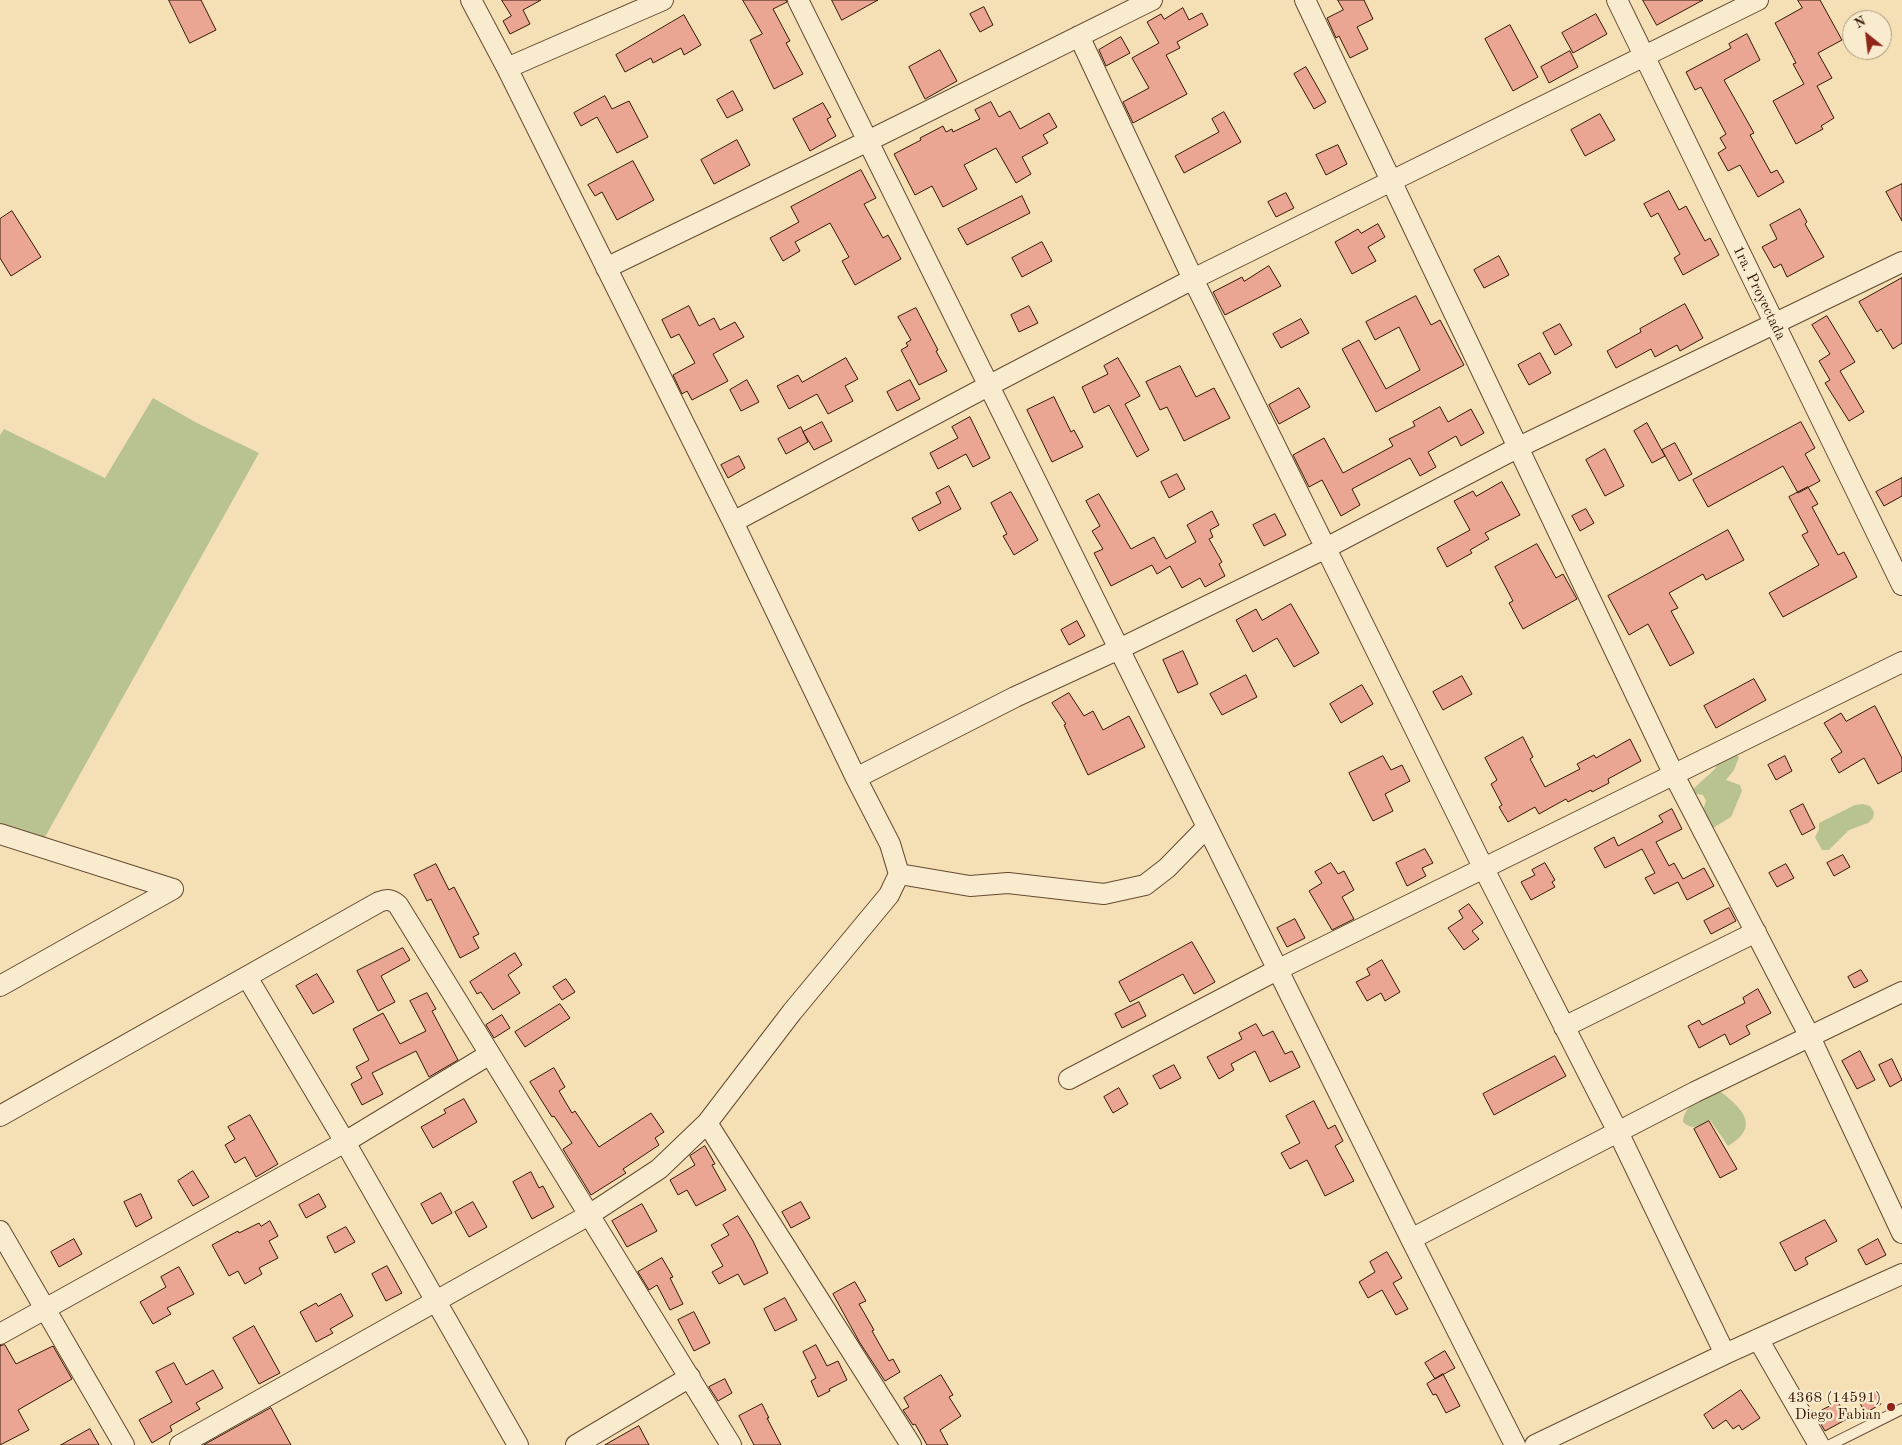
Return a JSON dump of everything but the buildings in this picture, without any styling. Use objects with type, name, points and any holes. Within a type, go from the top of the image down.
[{"type":"street","points":[[180,1445],[589,1215],[659,1168],[707,1123],[792,1012],[889,895],[899,874],[890,844],[856,778],[733,522],[507,68],[471,0]]},
{"type":"street","points":[[507,68],[663,0]]},
{"type":"street","points":[[798,0],[1277,970],[1516,1445]]},
{"type":"street","points":[[606,268],[1152,0]]},
{"type":"street","points":[[1305,0],[1674,775],[1810,1036],[1902,1233]]},
{"type":"street","name":"1ra. Proyectada","points":[[1617,0],[1902,585]]},
{"type":"street","points":[[733,522],[1193,279],[1758,0]]},
{"type":"street","points":[[1079,36],[1193,279],[1484,869],[1618,1132],[1725,1354]]},
{"type":"street","points":[[856,778],[1015,697],[1119,649],[1326,548],[1519,448],[1902,262]]},
{"type":"street","points":[[1069,1079],[1277,970],[1902,662]]},
{"type":"street","points":[[899,874],[970,886],[1008,883],[1104,894],[1145,885],[1167,868],[1207,827]]},
{"type":"street","points":[[0,834],[173,888],[0,986]]},
{"type":"street","points":[[0,1116],[378,902],[392,900],[398,905],[731,1445]]},
{"type":"street","points":[[1564,1027],[1756,932]]},
{"type":"street","points":[[247,976],[437,1301],[518,1445]]},
{"type":"street","points":[[1411,1239],[1618,1132],[1902,992]]},
{"type":"street","points":[[0,1334],[345,1142],[490,1054]]},
{"type":"street","points":[[707,1123],[912,1445]]},
{"type":"street","points":[[0,1230],[124,1445]]},
{"type":"street","points":[[1535,1445],[1725,1354],[1902,1274]]},
{"type":"street","points":[[1758,1339],[1819,1445]]},
{"type":"street","points":[[576,1445],[690,1378]]},
{"type":"lane","points":[[1830,1445],[1902,1409]]},
{"type":"green space","points":[[153,398],[197,423],[259,453],[40,846],[0,834],[0,435],[4,429],[105,478]]},
{"type":"green space","points":[[1734,753],[1739,757],[1734,770],[1726,780],[1740,785],[1742,791],[1731,817],[1708,831],[1699,821],[1706,801],[1703,795],[1696,794],[1693,789],[1715,769],[1718,763]]},
{"type":"green space","points":[[1863,804],[1870,806],[1874,812],[1873,818],[1868,823],[1849,830],[1829,850],[1822,850],[1815,837],[1819,830],[1819,823],[1855,805]]},
{"type":"green space","points":[[1721,1092],[1742,1112],[1746,1125],[1744,1132],[1738,1139],[1728,1146],[1710,1120],[1693,1127],[1683,1122],[1684,1115],[1691,1105]]},
{"type":"place","name":"4368 (14591) Diego Fabian","points":[[1891,1407]]}]
